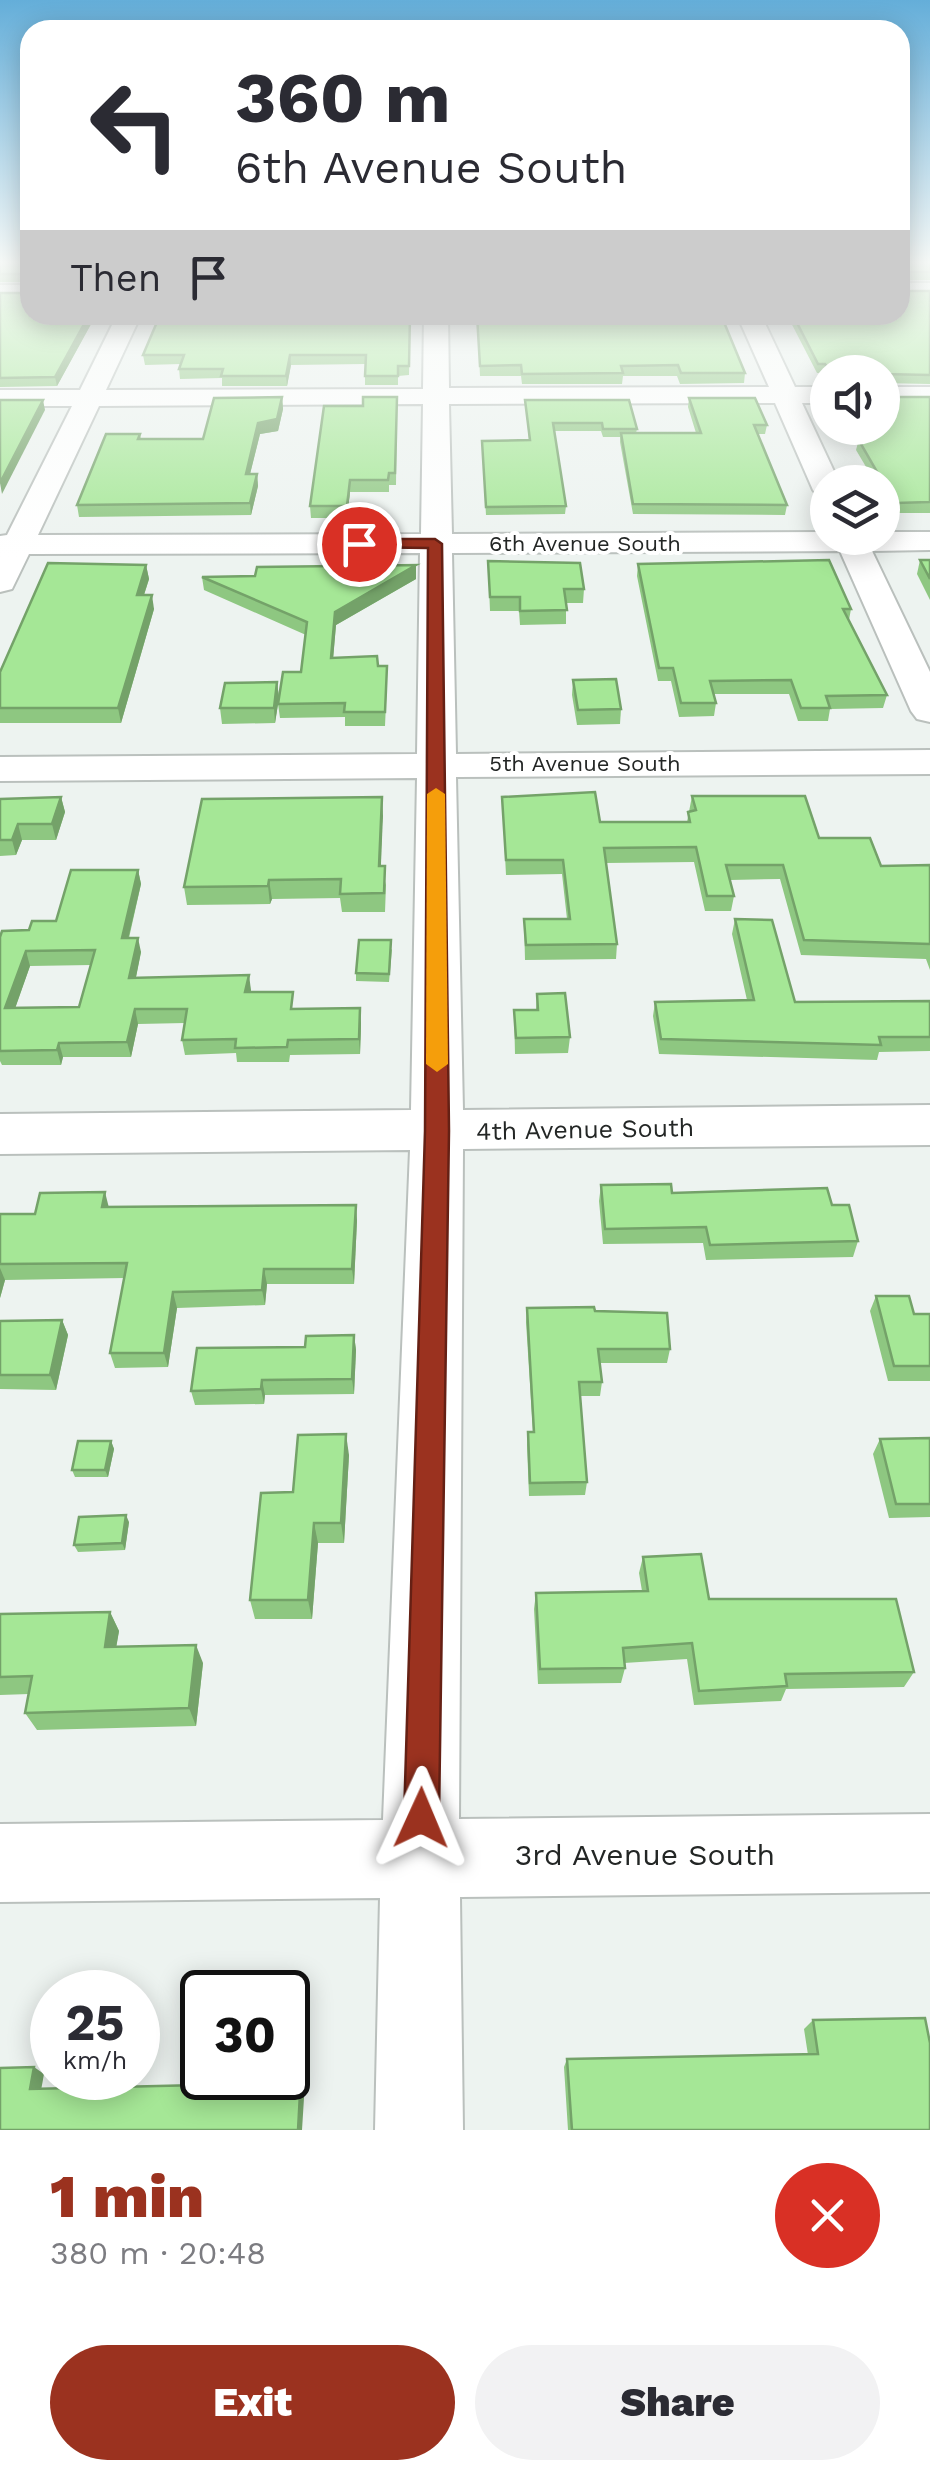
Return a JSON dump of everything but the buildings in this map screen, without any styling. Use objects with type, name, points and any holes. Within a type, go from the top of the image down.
[{"type":"street","points":[[0,582],[9,545],[107,359]]},
{"type":"street","points":[[419,2130],[420,1857],[437,1131],[437,359]]},
{"type":"street","points":[[770,359],[817,465]]},
{"type":"street","points":[[900,395],[930,394]]},
{"type":"street","points":[[0,398],[810,395]]},
{"type":"street","name":"6th Avenue South","points":[[9,545],[810,540]]},
{"type":"street","name":"6th Avenue South","points":[[900,541],[930,542]]},
{"type":"street","points":[[858,555],[930,711]]},
{"type":"street","name":"5th Avenue South","points":[[0,769],[930,762]]},
{"type":"street","name":"4th Avenue South","points":[[0,1134],[930,1125]]},
{"type":"street","name":"3rd Avenue South","points":[[0,1863],[930,1853]]},
{"type":"slow traffic","points":[[436,794],[437,1064]]},
{"type":"route","points":[[359,544],[435,544],[437,1131],[421,1818]]}]
